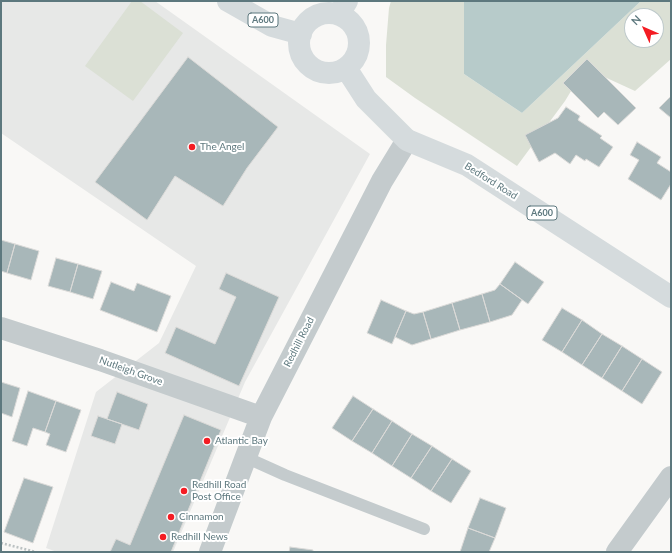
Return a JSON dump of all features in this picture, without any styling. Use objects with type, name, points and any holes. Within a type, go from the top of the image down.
[{"type":"main road","name":"A600","points":[[228,1],[272,26],[301,34]]},
{"type":"main road","points":[[343,8],[347,19],[354,26],[358,34],[359,44],[357,53],[353,61],[346,68],[337,72],[328,73],[319,71],[311,67],[301,52],[299,43],[301,34],[304,26],[311,19],[320,14],[329,13],[343,8]]},
{"type":"main road","name":"Bedford Road","points":[[346,68],[366,99],[407,140],[468,165],[671,297]]},
{"type":"street","name":"Redhill Road","points":[[210,552],[260,418],[382,181],[407,140]]},
{"type":"street","name":"Nutleigh Grove","points":[[1,328],[100,360],[260,418]]},
{"type":"street","points":[[617,552],[671,477]]},
{"type":"lane","points":[[245,457],[286,475],[424,529]]},
{"type":"path","points":[[1,543],[36,552]]},
{"type":"shaded area","points":[[1,1],[155,1],[370,154],[245,382],[173,552],[57,552],[46,548],[96,392],[159,343],[196,266],[1,133]]},
{"type":"shaded area","points":[[132,1],[140,1],[183,33],[133,101],[85,66]]},
{"type":"shaded area","points":[[391,1],[464,1],[464,74],[522,113],[624,17],[624,48],[664,48],[664,8],[634,8],[641,1],[671,1],[671,59],[635,91],[585,68],[565,101],[517,166],[386,77],[386,45]]},
{"type":"shaded area","points":[[464,1],[641,1],[634,8],[624,8],[624,17],[522,113],[464,74]]},
{"type":"building","name":"The Angel","points":[[188,57],[278,127],[247,168],[223,206],[175,176],[147,220],[95,182]]},
{"type":"building","points":[[587,59],[636,108],[618,125],[604,112],[598,118],[563,83]]},
{"type":"building","points":[[671,96],[671,118],[659,108]]},
{"type":"building","points":[[566,107],[580,116],[578,120],[602,136],[600,138],[613,147],[599,167],[576,155],[570,164],[555,153],[539,162],[525,135],[558,118]]},
{"type":"building","points":[[637,142],[661,157],[657,163],[671,172],[671,184],[661,200],[628,179],[639,160],[630,155]]},
{"type":"building","points":[[1,240],[15,244],[7,273],[1,271]]},
{"type":"building","points":[[15,244],[39,251],[31,280],[7,273]]},
{"type":"building","points":[[56,258],[78,264],[70,292],[48,286]]},
{"type":"building","points":[[515,262],[544,282],[528,304],[500,284]]},
{"type":"building","points":[[78,264],[102,271],[93,299],[70,292]]},
{"type":"building","points":[[226,273],[279,297],[239,386],[165,353],[176,327],[215,344],[236,297],[219,289]]},
{"type":"building","points":[[111,282],[134,291],[137,283],[171,296],[157,332],[100,310]]},
{"type":"building","points":[[500,284],[522,300],[512,315],[490,322],[482,294],[495,290]]},
{"type":"building","points":[[482,294],[490,322],[460,330],[452,303]]},
{"type":"building","points":[[381,300],[406,311],[392,344],[367,333]]},
{"type":"building","points":[[452,303],[460,330],[431,339],[423,312]]},
{"type":"building","points":[[562,308],[582,320],[562,352],[542,340]]},
{"type":"building","points":[[406,311],[414,314],[423,312],[431,339],[412,345],[395,337]]},
{"type":"building","points":[[582,320],[602,334],[582,365],[562,352]]},
{"type":"building","points":[[602,334],[622,346],[602,378],[582,365]]},
{"type":"building","points":[[622,346],[642,359],[622,391],[602,378]]},
{"type":"building","points":[[642,359],[662,372],[642,404],[622,391]]},
{"type":"building","points":[[1,382],[20,388],[12,417],[1,413]]},
{"type":"building","points":[[28,391],[56,401],[45,432],[33,428],[27,446],[12,441]]},
{"type":"building","points":[[117,392],[148,404],[139,430],[107,419]]},
{"type":"building","points":[[353,396],[373,409],[352,441],[332,428]]},
{"type":"building","points":[[56,401],[81,410],[66,452],[46,445],[50,434],[45,432]]},
{"type":"building","points":[[373,409],[392,421],[372,453],[352,441]]},
{"type":"building","points":[[184,415],[221,430],[171,552],[110,552],[116,539],[130,545]]},
{"type":"building","points":[[98,416],[122,424],[115,444],[91,436]]},
{"type":"building","points":[[392,421],[412,434],[392,466],[372,453]]},
{"type":"building","points":[[412,434],[432,446],[411,478],[392,466]]},
{"type":"building","points":[[432,446],[452,459],[431,491],[411,478]]},
{"type":"building","points":[[452,459],[471,471],[451,503],[431,491]]},
{"type":"building","points":[[24,478],[53,487],[33,543],[4,532]]},
{"type":"building","points":[[480,498],[506,508],[495,538],[468,528]]},
{"type":"building","points":[[468,528],[495,538],[489,552],[460,552]]},
{"type":"building","points":[[290,547],[313,550],[313,552],[289,552]]},
{"type":"place","name":"The Angel","points":[[192,147]]},
{"type":"place","name":"Atlantic Bay","points":[[207,441]]},
{"type":"place","name":"Redhill Road Post Office","points":[[184,491]]},
{"type":"place","name":"Cinnamon","points":[[171,517]]},
{"type":"place","name":"Redhill News","points":[[163,537]]}]
